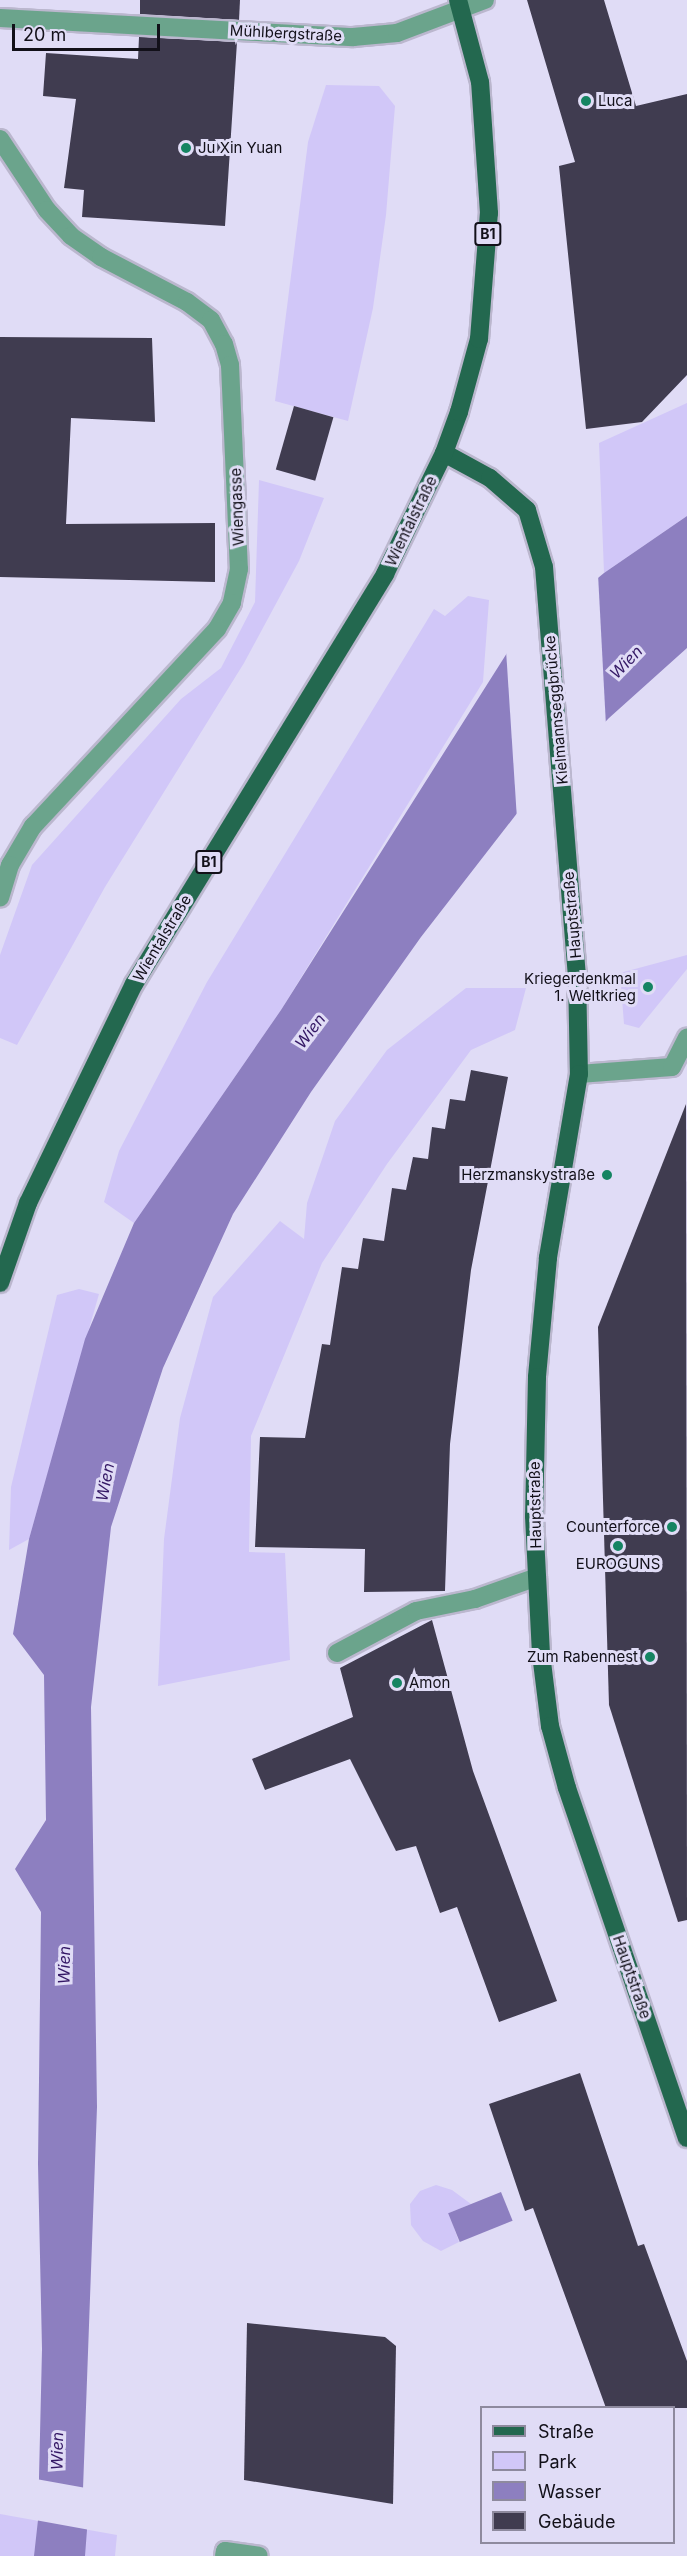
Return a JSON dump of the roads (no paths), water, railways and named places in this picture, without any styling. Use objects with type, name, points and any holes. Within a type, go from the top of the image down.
[{"type":"main road","name":"B1","points":[[444,453],[472,375],[488,264],[485,123],[480,82],[459,6]]},
{"type":"main road","name":"Kielmannseggbrücke","points":[[444,453],[490,478],[527,510],[544,567],[567,853]]},
{"type":"main road","name":"Wientalstraße","points":[[0,1282],[33,1193],[134,984],[385,573],[444,453]]},
{"type":"main road","name":"Hauptstraße","points":[[567,853],[577,983],[579,1074],[541,1316],[533,1449],[537,1577],[550,1726],[567,1788],[687,2138]]},
{"type":"street","name":"Mühlbergstraße","points":[[0,18],[353,37],[397,33],[459,6],[485,0]]},
{"type":"street","name":"Wiengasse","points":[[0,139],[47,210],[71,236],[101,257],[187,302],[211,320],[224,344],[231,376],[239,569],[232,603],[217,629],[33,826],[5,866],[0,897]]},
{"type":"street","points":[[579,1074],[680,1069],[687,1038]]},
{"type":"street","points":[[338,1653],[416,1611],[475,1599],[537,1577]]},
{"type":"street","points":[[224,2556],[225,2551],[259,2556]]},
{"type":"water","name":"Wien","points":[[687,516],[687,648],[609,718],[518,812],[421,937],[311,1092],[233,1214],[163,1368],[111,1527],[91,1707],[97,2107],[83,2489],[87,2530],[85,2556],[34,2556],[38,2520],[42,2349],[38,2164],[41,1912],[15,1869],[46,1820],[44,1675],[13,1634],[29,1539],[85,1339],[134,1223],[281,1010],[507,653],[604,573]]},
{"type":"water","points":[[501,2192],[513,2221],[460,2242],[448,2213]]},
{"type":"place","name":"Luca","points":[[586,101]]},
{"type":"place","name":"Ju Xin Yuan","points":[[186,148]]},
{"type":"place","name":"Kriegerdenkmal 1. Weltkrieg","points":[[648,987]]},
{"type":"place","name":"Herzmanskystraße","points":[[607,1175]]},
{"type":"place","name":"Counterforce","points":[[672,1527]]},
{"type":"place","name":"EUROGUNS","points":[[618,1546]]},
{"type":"place","name":"Zum Rabennest","points":[[650,1657]]},
{"type":"place","name":"Amon","points":[[397,1683]]}]
